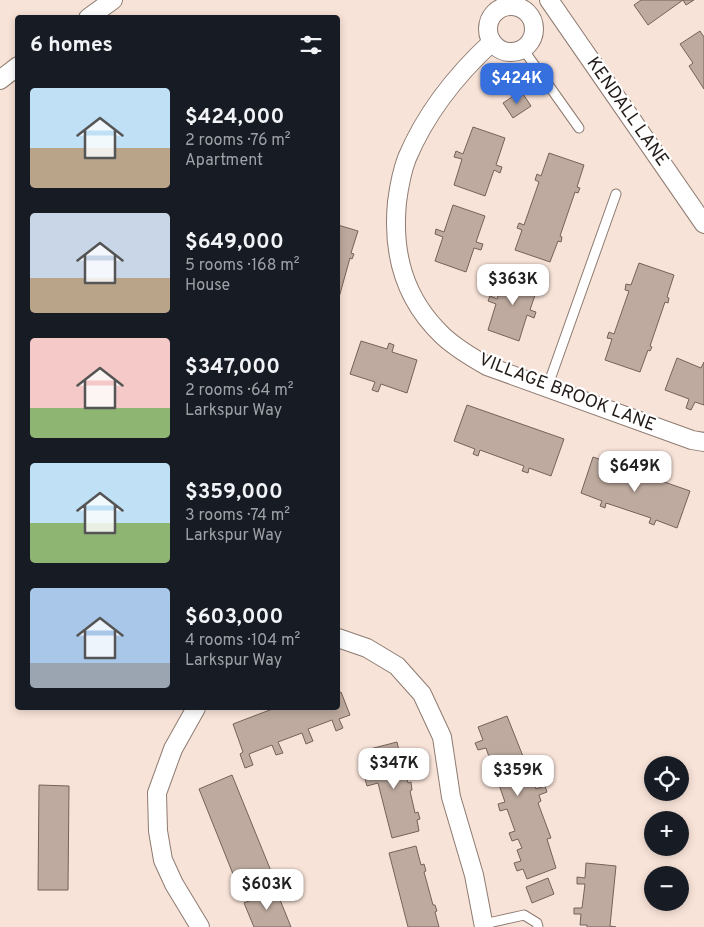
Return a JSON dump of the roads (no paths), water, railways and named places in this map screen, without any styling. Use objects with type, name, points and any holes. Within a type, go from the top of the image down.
[{"type":"street","points":[[92,15],[113,0]]},
{"type":"street","name":"KENDALL LANE","points":[[549,0],[704,224]]},
{"type":"street","points":[[513,6],[529,13],[534,21],[534,35],[530,43],[523,49],[507,52],[500,50],[492,42],[488,33],[491,18],[495,12],[502,8],[513,6]]},
{"type":"street","name":"VILLAGE BROOK LANE","points":[[492,42],[455,80],[430,114],[407,160],[399,187],[396,239],[400,266],[412,294],[426,318],[443,336],[464,353],[487,366],[692,440],[704,442]]},
{"type":"street","points":[[0,80],[15,68]]},
{"type":"street","points":[[340,639],[367,648],[397,666],[422,694],[442,737],[451,798],[474,875],[484,925]]},
{"type":"street","points":[[195,710],[173,749],[157,792],[158,831],[163,860],[174,884],[200,927]]},
{"type":"lane","points":[[523,49],[579,128]]},
{"type":"lane","points":[[547,388],[616,194]]},
{"type":"lane","points":[[484,925],[524,915],[538,924],[538,927]]}]
